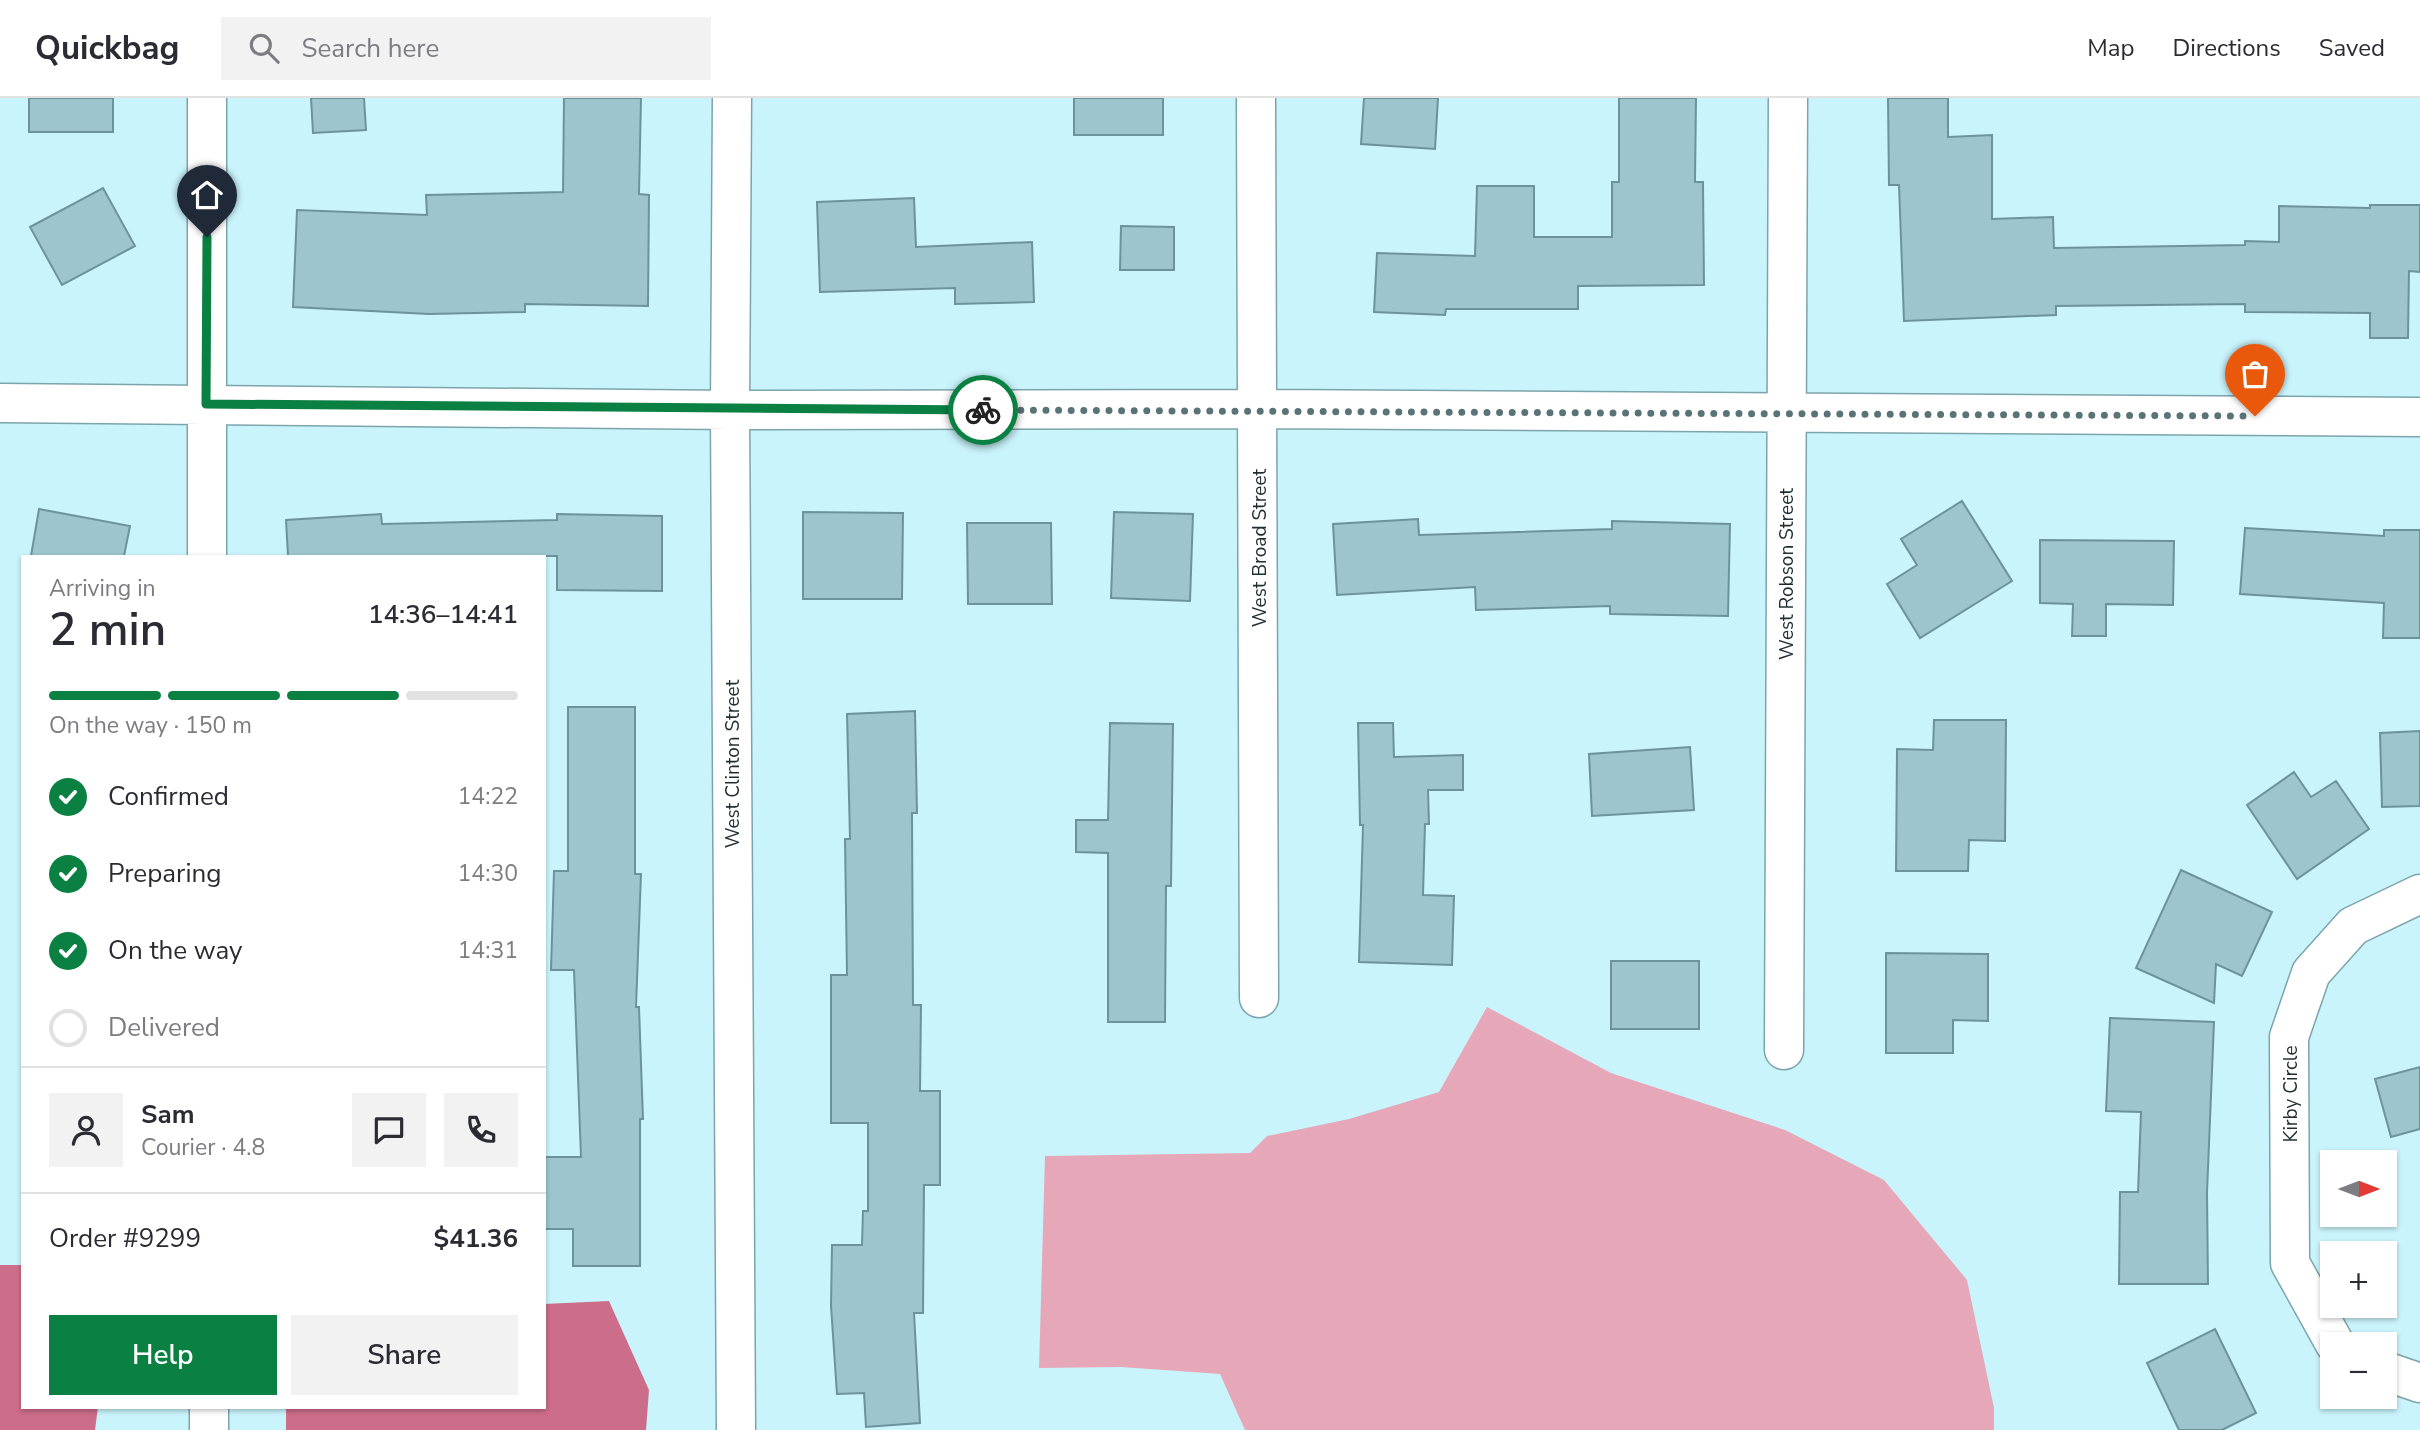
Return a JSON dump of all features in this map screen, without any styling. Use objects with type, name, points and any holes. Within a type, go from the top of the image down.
[{"type":"street","points":[[206,555],[207,98]]},
{"type":"street","name":"West Clinton Street","points":[[732,98],[730,410],[736,1430]]},
{"type":"street","name":"West Broad Street","points":[[1256,98],[1259,998]]},
{"type":"street","name":"West Robson Street","points":[[1784,1050],[1788,98]]},
{"type":"street","points":[[0,403],[730,410],[1259,409],[2420,417]]},
{"type":"street","name":"Kirby Circle","points":[[2328,1332],[2290,1263],[2289,1037],[2311,973],[2353,926],[2420,894]]},
{"type":"street","points":[[2397,1375],[2420,1383]]},
{"type":"street","points":[[209,1409],[209,1430]]},
{"type":"shaded area","points":[[1487,1007],[1611,1073],[1785,1130],[1884,1180],[1967,1280],[1994,1408],[1994,1430],[1245,1430],[1220,1374],[1121,1367],[1039,1368],[1045,1156],[1250,1153],[1267,1136],[1349,1119],[1439,1092]]},
{"type":"shaded area","points":[[0,1265],[21,1265],[21,1409],[98,1409],[95,1430],[0,1430]]},
{"type":"shaded area","points":[[609,1301],[649,1390],[646,1430],[286,1430],[286,1409],[546,1409],[546,1304]]},
{"type":"building","points":[[29,98],[113,98],[113,132],[29,132]]},
{"type":"building","points":[[311,98],[364,98],[366,130],[313,133]]},
{"type":"building","points":[[564,98],[641,98],[639,194],[649,195],[648,306],[525,304],[525,312],[429,314],[293,307],[297,210],[427,215],[426,195],[563,192]]},
{"type":"building","points":[[1074,98],[1163,98],[1163,135],[1074,135]]},
{"type":"building","points":[[1364,98],[1438,98],[1435,149],[1361,144]]},
{"type":"building","points":[[1619,98],[1696,98],[1695,182],[1703,182],[1704,285],[1578,286],[1578,309],[1446,309],[1445,315],[1374,312],[1377,253],[1475,256],[1477,186],[1534,186],[1534,237],[1612,237],[1612,182],[1619,182]]},
{"type":"building","points":[[1888,98],[1948,98],[1948,137],[1992,135],[1992,219],[2053,217],[2054,248],[2279,242],[2279,206],[2370,208],[2370,205],[2420,205],[2420,272],[2409,271],[2408,338],[2370,338],[2370,313],[2245,312],[2245,304],[2056,306],[2056,315],[1904,321],[1899,185],[1889,185]]},
{"type":"building","points":[[103,188],[135,246],[62,285],[30,227]]},
{"type":"building","points":[[914,198],[916,247],[1032,242],[1034,302],[955,304],[955,288],[820,292],[817,202]]},
{"type":"building","points":[[1121,226],[1174,227],[1174,270],[1120,270]]},
{"type":"building","points":[[1962,501],[2012,581],[1920,638],[1887,584],[1917,565],[1901,539]]},
{"type":"building","points":[[39,509],[130,526],[124,555],[31,555]]},
{"type":"building","points":[[803,512],[903,513],[902,599],[803,599]]},
{"type":"building","points":[[1114,512],[1193,514],[1190,601],[1111,598]]},
{"type":"building","points":[[381,514],[382,524],[557,520],[557,514],[662,516],[662,591],[557,590],[557,556],[288,555],[286,520]]},
{"type":"building","points":[[1418,519],[1419,535],[1612,529],[1612,521],[1730,524],[1728,616],[1610,614],[1610,606],[1476,610],[1475,587],[1337,595],[1333,524]]},
{"type":"building","points":[[967,523],[1051,523],[1052,604],[968,604]]},
{"type":"building","points":[[2245,528],[2384,536],[2384,530],[2420,530],[2420,638],[2383,638],[2384,603],[2240,594]]},
{"type":"building","points":[[2040,540],[2174,541],[2173,605],[2106,604],[2106,636],[2072,636],[2073,604],[2040,603]]},
{"type":"building","points":[[568,707],[635,707],[635,874],[641,874],[636,1007],[639,1007],[643,1119],[640,1119],[640,1266],[573,1266],[573,1229],[546,1229],[546,1157],[581,1157],[574,970],[551,970],[554,871],[568,871]]},
{"type":"building","points":[[915,711],[917,813],[912,813],[913,1005],[921,1005],[920,1091],[940,1091],[940,1185],[924,1185],[923,1313],[914,1313],[920,1423],[866,1427],[864,1393],[837,1394],[831,1306],[832,1245],[862,1245],[863,1211],[868,1211],[868,1123],[831,1123],[831,975],[847,975],[845,839],[850,839],[847,714]]},
{"type":"building","points":[[1934,720],[2006,720],[2005,841],[1969,840],[1968,871],[1896,871],[1897,749],[1933,750]]},
{"type":"building","points":[[1110,723],[1173,724],[1171,886],[1166,886],[1165,1022],[1108,1022],[1108,853],[1076,852],[1076,820],[1108,820]]},
{"type":"building","points":[[1358,723],[1393,723],[1394,757],[1463,755],[1463,790],[1428,790],[1429,824],[1425,824],[1423,895],[1454,896],[1452,965],[1359,962],[1363,825],[1360,825]]},
{"type":"building","points":[[2420,731],[2420,806],[2382,807],[2380,733]]},
{"type":"building","points":[[1690,747],[1694,810],[1592,816],[1589,754]]},
{"type":"building","points":[[2294,772],[2311,797],[2336,781],[2369,829],[2297,879],[2247,805]]},
{"type":"building","points":[[2181,870],[2272,912],[2242,976],[2216,964],[2214,1003],[2136,968]]},
{"type":"building","points":[[1886,953],[1988,954],[1988,1021],[1953,1020],[1953,1053],[1886,1053]]},
{"type":"building","points":[[1611,961],[1699,961],[1699,1029],[1611,1029]]},
{"type":"building","points":[[2110,1018],[2214,1022],[2207,1193],[2208,1284],[2119,1284],[2120,1192],[2138,1192],[2141,1112],[2106,1111]]},
{"type":"building","points":[[2420,1067],[2420,1129],[2391,1137],[2375,1079]]},
{"type":"building","points":[[2215,1329],[2256,1413],[2222,1430],[2179,1430],[2147,1363]]},
{"type":"way so far","points":[[983,410],[1259,409],[2255,416]]},
{"type":"route","points":[[207,237],[206,404],[703,410],[983,410]]}]
